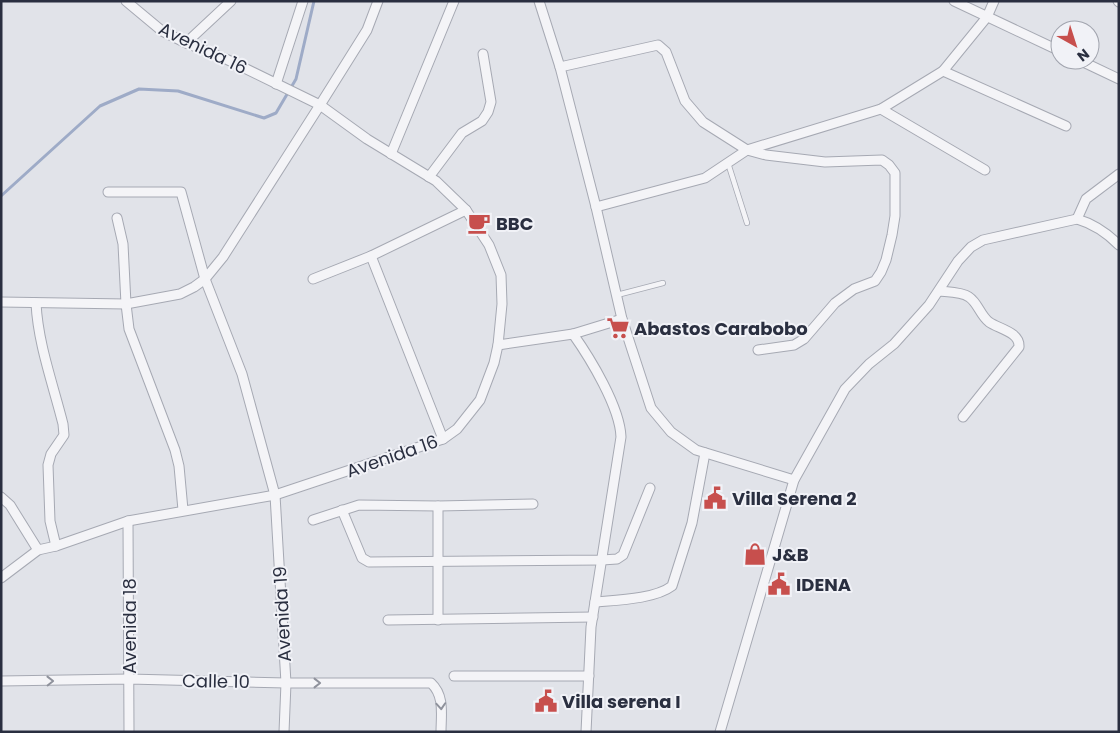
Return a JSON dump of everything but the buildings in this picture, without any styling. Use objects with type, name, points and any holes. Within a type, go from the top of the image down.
[{"type":"street","name":"Avenida 16","points":[[1,578],[38,550],[56,546],[128,521],[275,495],[443,439],[457,429],[480,400],[494,363],[498,345],[502,304],[501,275],[489,244],[466,210],[429,177],[391,154],[320,105],[226,59],[186,43],[162,30],[126,1]]},
{"type":"street","points":[[186,43],[231,1]]},
{"type":"street","points":[[276,84],[303,1]]},
{"type":"street","points":[[1,302],[126,304],[180,294],[205,279],[223,257],[367,30],[378,1]]},
{"type":"street","points":[[391,154],[454,1]]},
{"type":"street","points":[[538,1],[560,67],[596,207],[622,319],[652,408],[671,432],[696,450],[794,480]]},
{"type":"street","points":[[954,1],[1050,46]]},
{"type":"street","points":[[596,207],[705,178],[746,150],[881,109],[943,71],[986,17],[994,1]]},
{"type":"street","points":[[560,67],[658,45],[666,52],[685,100],[702,122],[746,150],[766,155],[825,162],[882,160],[895,173],[895,216],[892,235],[886,260],[875,281],[854,289],[835,303],[804,339],[794,345],[758,350]]},
{"type":"street","points":[[429,177],[462,134],[482,121],[488,112],[490,102],[483,54]]},
{"type":"street","points":[[1100,69],[1119,78]]},
{"type":"street","points":[[943,71],[1066,126]]},
{"type":"street","points":[[881,109],[985,170]]},
{"type":"street","points":[[1077,219],[1086,199],[1119,174]]},
{"type":"street","name":"Avenida 19","points":[[108,192],[181,192],[205,279],[242,374],[275,495],[286,683],[284,732]]},
{"type":"street","points":[[313,279],[371,256],[466,210]]},
{"type":"street","points":[[117,218],[123,244],[129,329],[175,450],[179,466],[183,510]]},
{"type":"street","points":[[720,732],[794,480],[845,389],[869,364],[894,344],[929,305],[958,260],[971,247],[983,240],[1077,219],[1091,223],[1119,245]]},
{"type":"street","points":[[371,256],[443,439]]},
{"type":"street","points":[[939,291],[968,296],[987,321],[1020,341],[1019,348],[963,417]]},
{"type":"street","points":[[36,303],[36,318],[40,338],[63,424],[64,435],[51,454],[48,465],[50,521],[56,546]]},
{"type":"street","points":[[498,345],[573,334],[622,319]]},
{"type":"street","points":[[573,334],[601,379],[621,426],[622,437],[593,618],[586,732]]},
{"type":"street","points":[[595,602],[654,594],[672,586],[692,523],[705,453]]},
{"type":"street","points":[[342,510],[362,558],[369,562],[618,559],[622,555],[650,488]]},
{"type":"street","points":[[1,498],[10,505],[38,550]]},
{"type":"street","points":[[312,520],[359,505],[533,504]]},
{"type":"street","points":[[438,506],[438,620]]},
{"type":"street","name":"Avenida 18","points":[[128,521],[129,732]]},
{"type":"street","points":[[388,620],[593,618]]},
{"type":"street","points":[[454,676],[589,676]]},
{"type":"street","name":"Calle 10","points":[[1,682],[129,679],[286,683],[431,683],[439,690],[441,732]]},
{"type":"lane","points":[[727,162],[747,222]]},
{"type":"lane","points":[[617,295],[663,283]]},
{"type":"waterway","points":[[1,196],[100,106],[139,89],[178,91],[264,118],[276,113],[296,79],[314,1]]},
{"type":"place","name":"BBC","points":[[479,223]]},
{"type":"place","name":"Abastos Carabobo","points":[[618,328]]},
{"type":"place","name":"Villa Serena 2","points":[[715,498]]},
{"type":"place","name":"J&B","points":[[755,554]]},
{"type":"place","name":"IDENA","points":[[779,584]]},
{"type":"place","name":"Villa serena I","points":[[546,701]]}]
